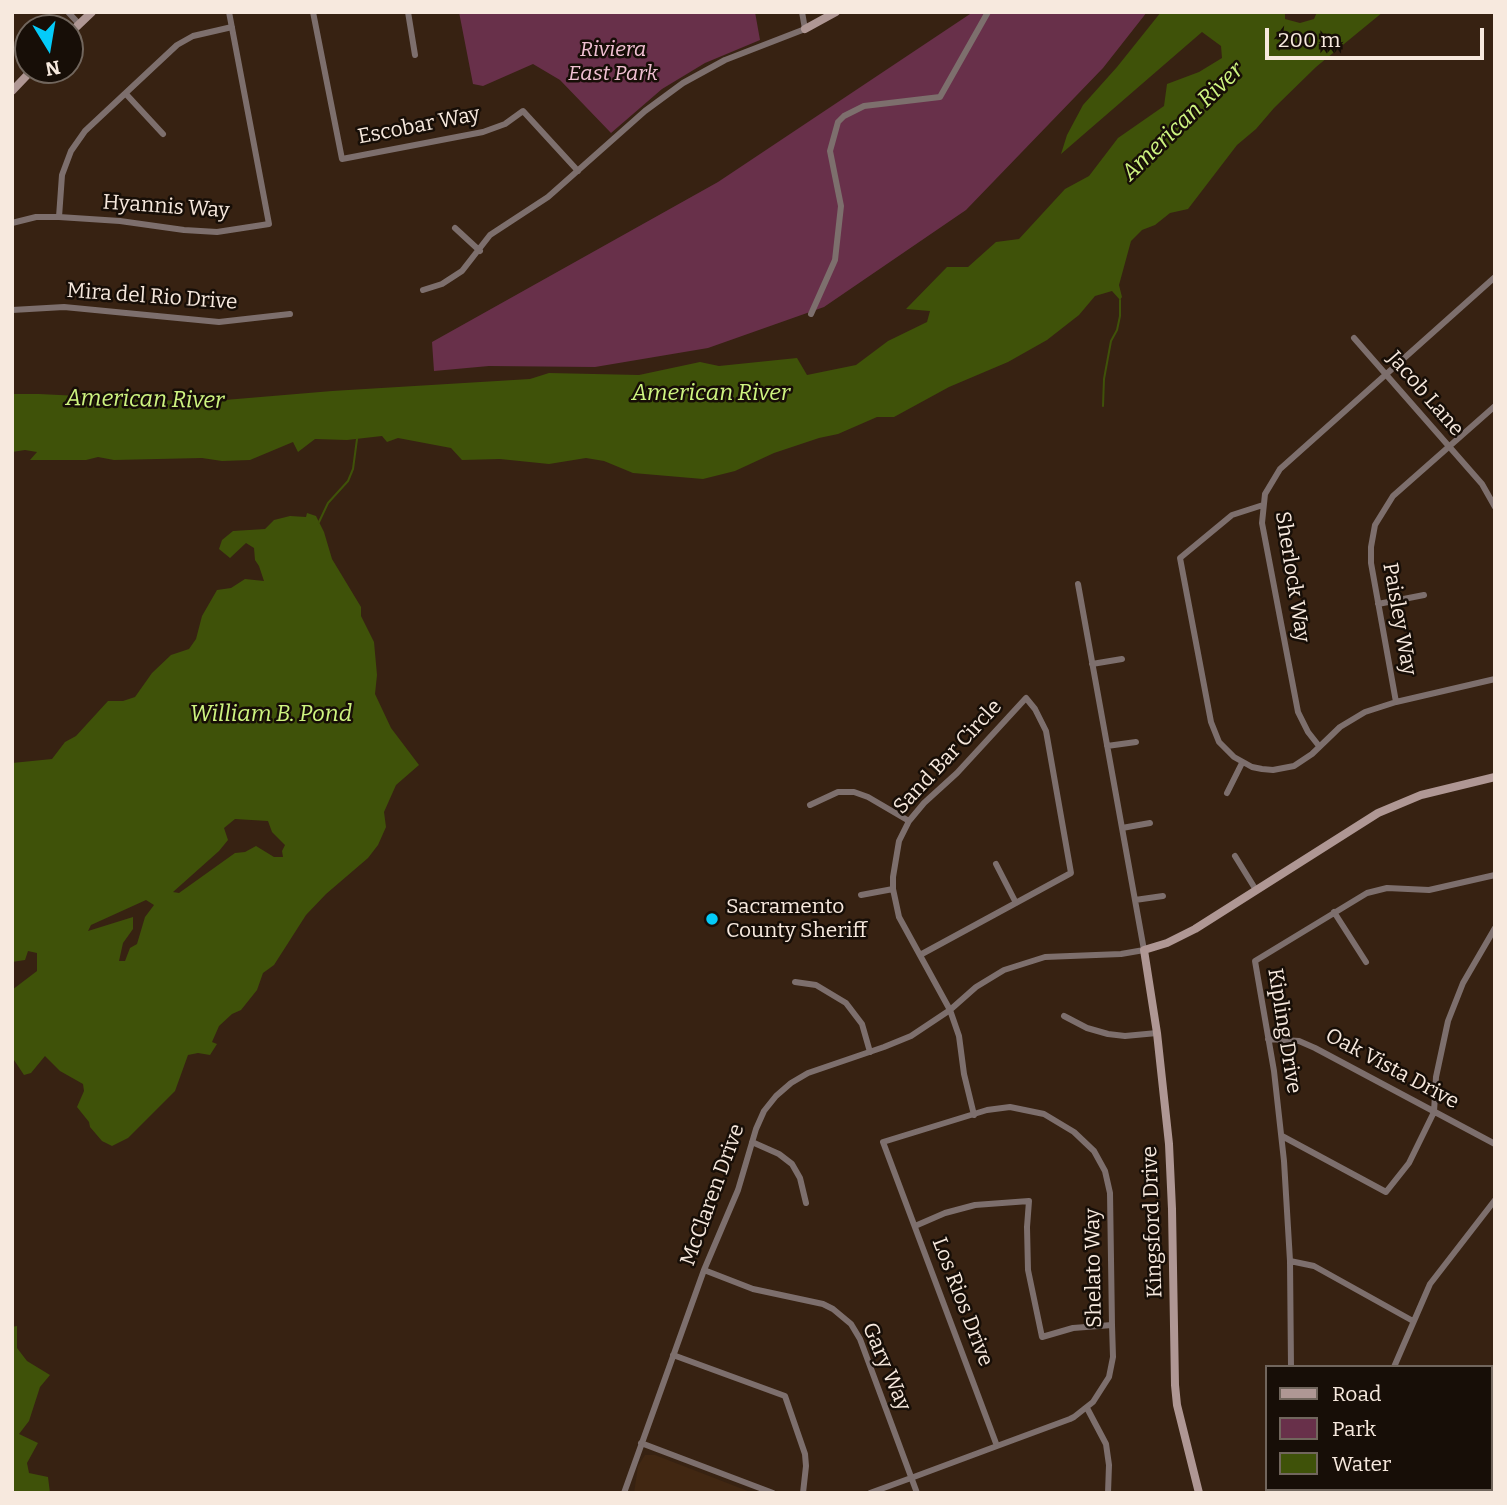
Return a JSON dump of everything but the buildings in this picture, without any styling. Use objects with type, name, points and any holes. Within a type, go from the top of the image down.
[{"type":"street","name":"Hyannis Way","points":[[12,223],[36,217],[59,217],[120,221],[201,232],[269,224],[229,12]]},
{"type":"street","name":"Escobar Way","points":[[313,12],[342,159],[483,132],[505,124],[523,111],[578,171]]},
{"type":"street","points":[[408,12],[415,55]]},
{"type":"street","points":[[802,12],[805,29]]},
{"type":"street","points":[[423,290],[452,278],[480,251],[490,236],[548,197],[645,111],[683,83],[725,60],[805,29],[836,12]]},
{"type":"street","points":[[811,314],[835,260],[841,206],[830,151],[838,122],[864,106],[940,97],[988,12]]},
{"type":"street","points":[[59,217],[60,184],[71,151],[85,131],[187,38],[232,27]]},
{"type":"street","points":[[125,94],[163,134]]},
{"type":"street","points":[[454,228],[480,251]]},
{"type":"street","name":"Sherlock Way","points":[[1319,746],[1298,712],[1262,523],[1263,505],[1270,483],[1280,469],[1495,277]]},
{"type":"street","name":"Mira del Rio Drive","points":[[12,310],[64,307],[219,323],[290,314]]},
{"type":"street","name":"Jacob Lane","points":[[1354,338],[1482,484],[1495,507]]},
{"type":"street","name":"Paisley Way","points":[[1396,702],[1371,558],[1376,525],[1393,496],[1495,406]]},
{"type":"street","points":[[1263,505],[1232,515],[1180,558],[1211,722],[1219,742],[1242,763],[1262,769],[1283,769],[1303,761],[1352,719],[1379,706],[1495,678]]},
{"type":"street","points":[[1078,584],[1144,950],[1167,943],[1195,929],[1378,813],[1421,795],[1495,777]]},
{"type":"street","points":[[1378,604],[1424,595]]},
{"type":"street","points":[[1092,664],[1122,659]]},
{"type":"street","name":"Sand Bar Circle","points":[[1026,698],[1046,731],[1071,873],[920,955],[899,916],[893,889],[899,842],[909,821],[1026,698]]},
{"type":"street","points":[[1108,746],[1136,741]]},
{"type":"street","points":[[1227,793],[1242,763]]},
{"type":"street","points":[[810,805],[838,792],[854,792],[909,821]]},
{"type":"street","points":[[1122,828],[1150,823]]},
{"type":"street","points":[[1235,856],[1256,890]]},
{"type":"street","points":[[996,864],[1016,903]]},
{"type":"street","name":"Kipling Drive","points":[[1291,1365],[1290,1261],[1282,1136],[1255,961],[1357,897],[1377,889],[1398,887],[1429,890],[1495,875]]},
{"type":"street","points":[[861,895],[893,889]]},
{"type":"street","points":[[1135,900],[1163,896]]},
{"type":"street","points":[[1334,912],[1366,962]]},
{"type":"street","points":[[1282,1136],[1386,1192],[1409,1163],[1434,1112],[1436,1077],[1448,1021],[1463,983],[1495,928]]},
{"type":"street","name":"McClaren Drive","points":[[624,1493],[704,1270],[731,1209],[764,1111],[786,1087],[808,1073],[911,1035],[950,1010],[989,978],[1027,961],[1045,957],[1121,954],[1144,950]]},
{"type":"street","name":"Kingsford Drive","points":[[1144,950],[1166,1112],[1172,1209],[1175,1385],[1199,1493]]},
{"type":"street","points":[[920,955],[950,1010],[959,1036],[964,1074],[974,1115]]},
{"type":"street","points":[[795,982],[816,985],[846,1003],[862,1024],[870,1052]]},
{"type":"street","points":[[1064,1016],[1087,1028],[1108,1034],[1125,1036],[1157,1032]]},
{"type":"street","name":"Oak Vista Drive","points":[[1268,1039],[1299,1041],[1315,1048],[1495,1144]]},
{"type":"street","name":"Shelato Way","points":[[870,1493],[1070,1419],[1087,1408],[1099,1395],[1109,1377],[1112,1357],[1110,1193],[1105,1171],[1094,1151],[1074,1132],[1033,1110],[998,1108],[883,1142],[895,1171]]},
{"type":"street","points":[[752,1142],[779,1153],[792,1164],[800,1178],[806,1203]]},
{"type":"street","name":"Los Rios Drive","points":[[895,1171],[998,1446]]},
{"type":"street","points":[[915,1226],[945,1213],[975,1205],[1029,1200],[1028,1270],[1042,1337],[1073,1328],[1112,1325]]},
{"type":"street","points":[[1395,1365],[1438,1272],[1495,1200]]},
{"type":"street","points":[[1290,1261],[1314,1266],[1413,1321]]},
{"type":"street","name":"Gary Way","points":[[704,1270],[753,1289],[822,1304],[843,1315],[860,1339],[917,1493]]},
{"type":"street","points":[[673,1355],[785,1396],[805,1454],[803,1493]]},
{"type":"street","points":[[1087,1408],[1106,1444],[1109,1465],[1108,1493]]},
{"type":"street","points":[[640,1443],[773,1493]]},
{"type":"shaded area","points":[[645,1455],[655,1455],[753,1493],[634,1493],[638,1466]]},
{"type":"green space","name":"Riviera East Park","points":[[459,12],[755,12],[760,40],[705,63],[662,89],[611,133],[560,80],[533,64],[483,86],[473,84]]},
{"type":"green space","points":[[973,12],[1147,12],[1103,68],[966,210],[824,307],[708,348],[595,367],[489,366],[434,371],[432,342],[718,182]]},
{"type":"water","name":"American River","points":[[1161,12],[1285,12],[1285,19],[1300,23],[1314,19],[1317,12],[1383,12],[1316,67],[1237,145],[1188,209],[1170,213],[1155,225],[1142,230],[1131,241],[1119,285],[1122,297],[1120,300],[1112,291],[1095,296],[1079,315],[1047,340],[1008,362],[949,387],[894,417],[877,417],[838,434],[774,453],[735,471],[703,479],[633,473],[604,461],[586,458],[549,464],[500,459],[462,460],[451,448],[398,438],[387,442],[382,436],[347,440],[315,439],[298,452],[293,442],[250,460],[114,460],[98,457],[86,460],[30,460],[37,452],[12,452],[12,394],[201,402],[530,379],[549,373],[639,375],[700,362],[719,366],[797,358],[807,375],[856,365],[888,341],[927,322],[930,311],[906,309],[947,267],[968,267],[996,242],[1019,239],[1065,189],[1089,176],[1118,138],[1164,106],[1167,84],[1199,72],[1222,58],[1221,46],[1202,32],[1061,154],[1067,135],[1083,105]]},
{"type":"water","name":"William B. Pond","points":[[307,513],[316,516],[332,559],[361,607],[361,616],[374,642],[377,675],[375,694],[391,728],[419,765],[396,785],[384,812],[386,827],[378,845],[368,858],[306,915],[274,965],[263,973],[257,990],[241,1010],[219,1026],[212,1042],[217,1044],[210,1055],[188,1055],[175,1091],[128,1138],[112,1146],[102,1141],[77,1107],[84,1091],[83,1084],[60,1071],[45,1056],[31,1073],[24,1075],[12,1057],[12,990],[37,971],[37,953],[28,951],[25,960],[12,962],[12,763],[52,759],[65,742],[76,736],[108,701],[123,701],[135,697],[152,673],[171,655],[189,649],[196,639],[202,616],[217,590],[231,588],[245,579],[264,581],[255,560],[254,548],[246,543],[230,558],[219,549],[222,540],[233,531],[265,529],[274,520],[290,516],[306,517]],"holes":[[[235,819],[268,821],[272,832],[285,845],[283,857],[274,857],[256,846],[245,852],[235,853],[179,893],[173,892],[219,851],[228,840],[224,828]],[[146,900],[154,905],[145,917],[137,944],[130,948],[125,961],[119,961],[123,943],[133,929],[133,917],[88,931],[91,925]]]},
{"type":"water","points":[[17,1326],[17,1348],[27,1361],[50,1375],[40,1387],[29,1421],[19,1434],[38,1443],[27,1463],[29,1473],[48,1477],[50,1493],[12,1493],[12,1327]]},
{"type":"waterway","points":[[1103,406],[1104,379],[1111,341],[1120,316],[1120,300]]},
{"type":"waterway","points":[[319,522],[328,503],[348,481],[353,469],[357,439]]},
{"type":"place","name":"Sacramento County Sheriff","points":[[712,919]]}]
